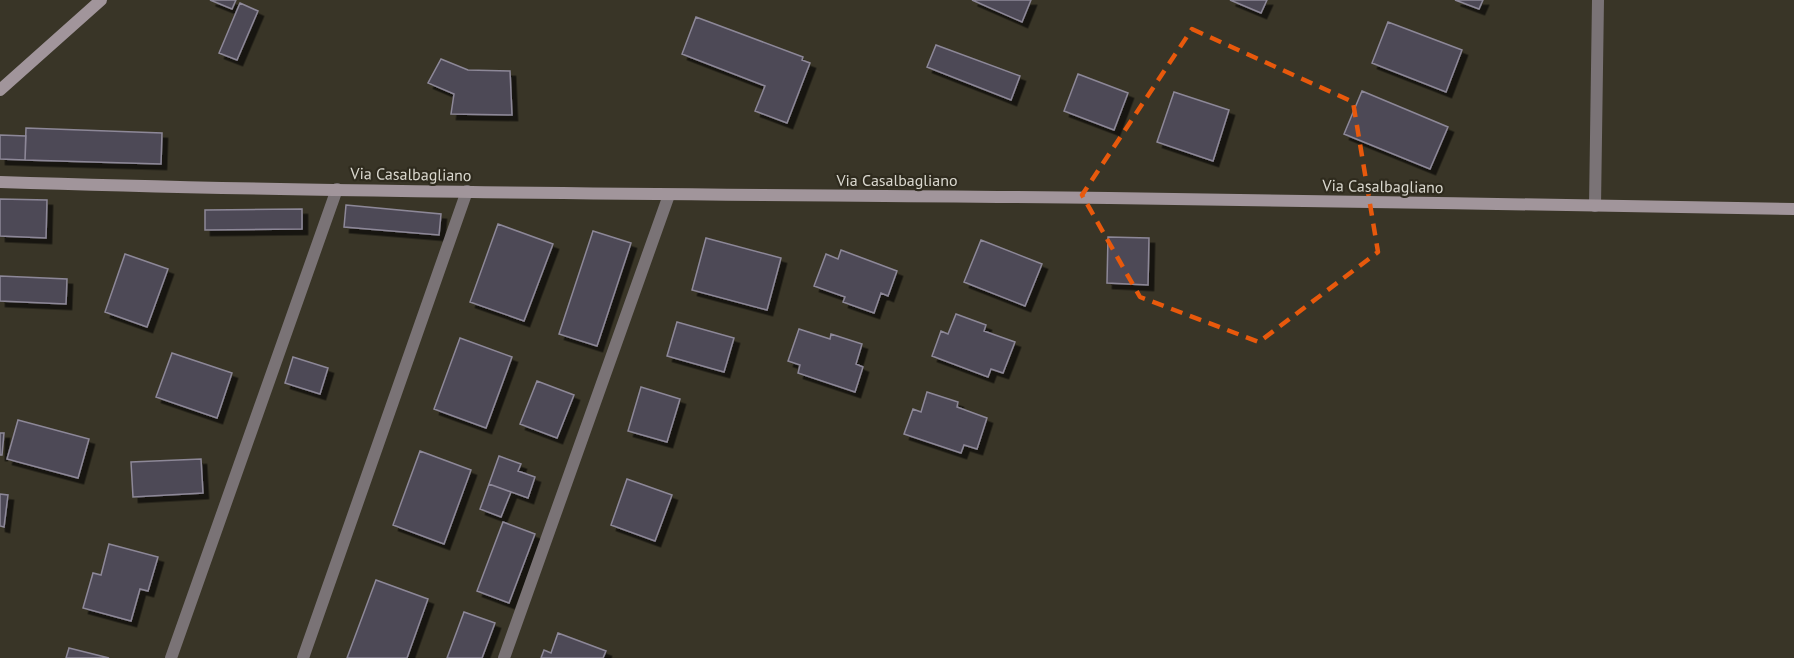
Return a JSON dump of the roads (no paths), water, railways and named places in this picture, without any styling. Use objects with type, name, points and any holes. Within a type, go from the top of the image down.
[{"type":"main road","points":[[0,90],[101,0]]},
{"type":"main road","name":"Via Casalbagliano","points":[[0,182],[132,187],[669,195],[1115,198],[1794,209]]},
{"type":"street","points":[[1595,206],[1598,0]]},
{"type":"street","points":[[171,658],[337,189]]},
{"type":"street","points":[[303,658],[467,191]]},
{"type":"street","points":[[504,658],[669,195]]}]
